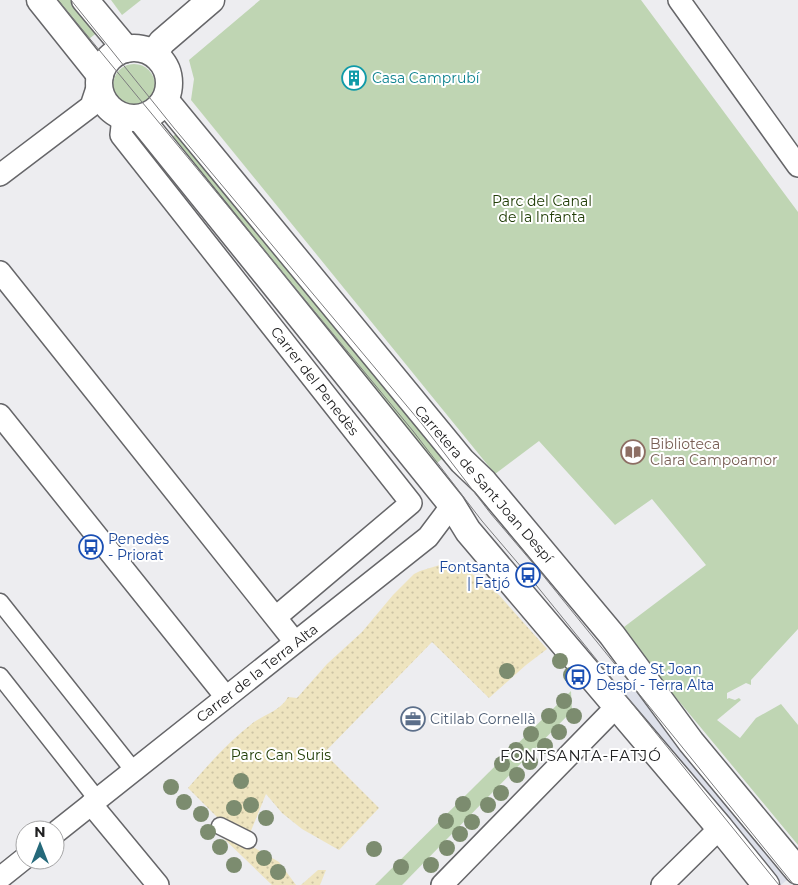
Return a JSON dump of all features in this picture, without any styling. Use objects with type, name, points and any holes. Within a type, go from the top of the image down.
[{"type":"street","points":[[40,0],[99,79],[102,97],[110,109],[131,117],[452,505],[468,531],[720,828],[766,885]]},
{"type":"street","points":[[85,0],[126,49]]},
{"type":"street","points":[[154,53],[162,42],[211,0]]},
{"type":"street","points":[[679,0],[798,166]]},
{"type":"street","points":[[0,175],[91,106],[107,60],[114,54],[126,49],[138,48],[154,53],[165,66],[169,77],[169,89],[165,100],[156,111],[131,117]]},
{"type":"street","name":"Carretera de Sant Joan Despí","points":[[165,100],[462,461],[484,482],[612,635],[691,742],[798,871]]},
{"type":"street","name":"Carrer del Penedès","points":[[131,117],[122,135],[411,502],[276,617]]},
{"type":"street","points":[[0,272],[296,642]]},
{"type":"street","points":[[0,415],[226,697]]},
{"type":"street","points":[[452,505],[462,486],[462,461]]},
{"type":"street","name":"Carrer de la Terra Alta","points":[[65,825],[428,537],[452,505]]},
{"type":"street","points":[[0,602],[134,770]]},
{"type":"street","points":[[0,676],[158,885]]},
{"type":"street","points":[[442,885],[616,707]]},
{"type":"street","points":[[220,826],[248,840]]},
{"type":"street","points":[[662,885],[720,828]]},
{"type":"street","points":[[0,878],[15,866]]},
{"type":"shaded area","points":[[633,677],[794,874],[781,885],[771,885],[614,693]]},
{"type":"green space","points":[[51,0],[80,0],[103,28],[85,42]]},
{"type":"green space","points":[[111,0],[141,0],[122,15]]},
{"type":"green space","name":"Parc del Canal de la Infanta","points":[[260,0],[641,0],[798,212],[798,629],[751,680],[751,685],[746,683],[727,693],[727,699],[735,700],[739,698],[741,700],[717,720],[740,738],[756,718],[781,704],[798,725],[798,845],[620,630],[706,565],[652,499],[615,525],[539,441],[495,474],[191,100],[194,79],[189,60]]},
{"type":"green space","points":[[138,64],[146,67],[152,73],[155,85],[152,97],[146,103],[130,106],[122,103],[116,97],[113,81],[116,73],[122,67]]},
{"type":"green space","points":[[183,128],[449,453],[431,468],[165,143]]},
{"type":"green space","points":[[571,691],[572,711],[402,885],[375,885]]},
{"type":"sand","name":"Parc Can Suris","points":[[443,564],[467,570],[499,595],[547,649],[489,698],[432,642],[324,753],[379,808],[339,850],[302,829],[282,813],[266,794],[246,843],[279,862],[296,885],[272,885],[218,833],[220,820],[188,788],[245,729],[277,709],[288,697],[297,698],[327,664],[362,632],[393,595],[414,574]]},
{"type":"sand","points":[[318,870],[326,870],[320,885],[301,885]]},
{"type":"tram line","points":[[58,0],[413,431],[482,521],[528,575],[779,885]]},
{"type":"tram line","points":[[71,0],[174,128],[422,424],[491,514],[794,885]]},
{"type":"place","name":"Casa Camprubí","points":[[354,78]]},
{"type":"place","name":"Biblioteca Clara Campoamor","points":[[633,452]]},
{"type":"place","name":"Penedès - Priorat","points":[[91,547]]},
{"type":"place","name":"Fontsanta | Fatjó","points":[[528,575]]},
{"type":"place","name":"Ctra de St Joan Despí - Terra Alta","points":[[578,677]]},
{"type":"place","name":"Citilab Cornellà","points":[[413,719]]},
{"type":"district","name":"FONTSANTA-FATJÓ","points":[[581,755]]}]
